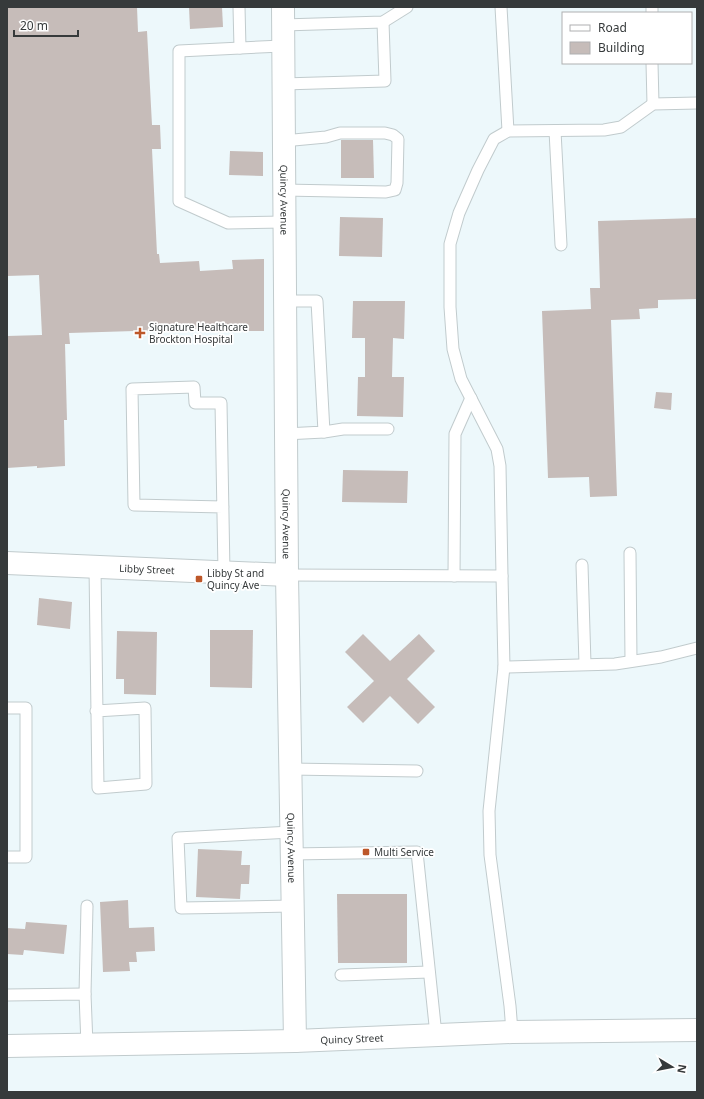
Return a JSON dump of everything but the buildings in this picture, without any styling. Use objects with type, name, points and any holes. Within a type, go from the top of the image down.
[{"type":"street","name":"Quincy Avenue","points":[[283,26],[285,434],[295,1041]]},
{"type":"street","name":"Libby Street","points":[[7,563],[287,575]]},
{"type":"street","name":"Quincy Street","points":[[7,1046],[295,1041],[512,1032],[697,1030]]},
{"type":"lane","points":[[239,7],[240,48]]},
{"type":"lane","points":[[284,222],[228,223],[179,201],[179,51],[240,48],[283,26],[383,22],[407,7]]},
{"type":"lane","points":[[501,7],[508,131]]},
{"type":"lane","points":[[283,84],[385,81],[383,22]]},
{"type":"lane","points":[[652,64],[653,104]]},
{"type":"lane","points":[[512,1032],[510,1006],[490,855],[489,811],[504,667],[500,466],[497,449],[461,379],[453,349],[450,307],[450,244],[459,213],[478,170],[494,139],[508,131],[604,130],[621,127],[653,104],[697,102]]},
{"type":"lane","points":[[555,131],[560,245]]},
{"type":"lane","points":[[283,142],[326,138],[340,133],[385,133],[393,135],[398,139],[397,183],[395,190],[386,192],[284,190]]},
{"type":"lane","points":[[285,301],[317,301],[324,432]]},
{"type":"lane","points":[[223,507],[134,505],[132,389],[194,387],[195,403],[221,403],[223,507],[224,572]]},
{"type":"lane","points":[[454,576],[455,434],[471,398]]},
{"type":"lane","points":[[285,434],[324,432],[344,429],[388,429]]},
{"type":"lane","points":[[630,553],[631,662]]},
{"type":"lane","points":[[582,565],[585,664]]},
{"type":"lane","points":[[95,567],[96,711],[98,788],[146,784],[145,708],[96,711]]},
{"type":"lane","points":[[287,575],[502,576]]},
{"type":"lane","points":[[504,667],[615,664],[661,657],[697,648]]},
{"type":"lane","points":[[7,708],[26,708],[26,857],[7,857]]},
{"type":"lane","points":[[290,769],[417,771]]},
{"type":"lane","points":[[291,832],[178,838],[180,908],[292,906]]},
{"type":"lane","points":[[291,854],[417,852],[436,1035]]},
{"type":"lane","points":[[87,906],[84,994],[87,1045]]},
{"type":"lane","points":[[341,975],[429,972]]},
{"type":"lane","points":[[7,995],[84,994]]},
{"type":"place","name":"Signature Healthcare Brockton Hospital","points":[[140,333]]},
{"type":"place","name":"Libby St and Quincy Ave","points":[[199,579]]},
{"type":"place","name":"Multi Service","points":[[366,852]]}]
